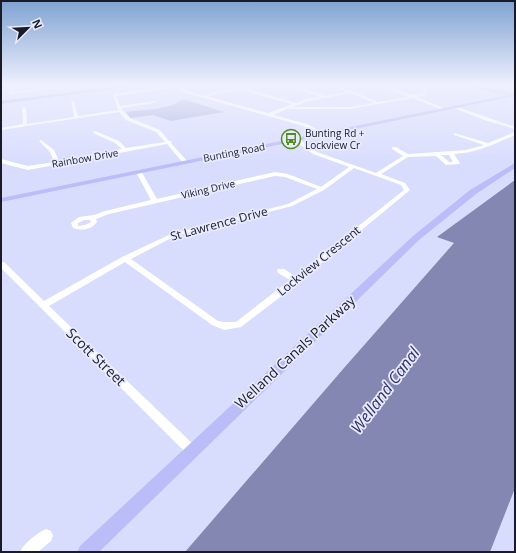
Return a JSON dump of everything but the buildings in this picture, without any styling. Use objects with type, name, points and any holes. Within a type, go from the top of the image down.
[{"type":"main road","name":"Bunting Road","points":[[1,200],[440,111]]},
{"type":"main road","name":"Welland Canals Parkway","points":[[86,552],[416,238],[473,192],[515,165]]},
{"type":"street","points":[[24,111],[26,125]]},
{"type":"street","points":[[74,111],[76,118]]},
{"type":"street","points":[[1,129],[76,118],[110,111]]},
{"type":"street","points":[[120,111],[128,120],[158,130],[170,142],[185,162]]},
{"type":"street","points":[[253,111],[305,125],[321,134]]},
{"type":"street","points":[[268,115],[278,111]]},
{"type":"street","points":[[466,111],[515,128]]},
{"type":"street","points":[[96,132],[117,142],[126,151]]},
{"type":"street","points":[[376,175],[407,156],[466,152],[489,145],[515,133]]},
{"type":"street","points":[[456,134],[489,145]]},
{"type":"street","name":"Lockview Crescent","points":[[125,259],[215,323],[224,326],[243,322],[407,190],[403,184],[315,153],[297,140]]},
{"type":"street","points":[[41,141],[52,151],[57,163]]},
{"type":"street","name":"Rainbow Drive","points":[[1,161],[28,168],[170,142]]},
{"type":"street","points":[[394,148],[407,156]]},
{"type":"street","points":[[437,154],[448,164],[457,163],[450,153]]},
{"type":"street","name":"St Lawrence Drive","points":[[44,306],[125,259],[173,235],[290,205],[322,189],[352,167]]},
{"type":"street","points":[[139,172],[156,201]]},
{"type":"street","name":"Viking Drive","points":[[93,218],[107,212],[275,174],[286,175],[322,189]]},
{"type":"street","name":"Scott Street","points":[[2,267],[192,450]]},
{"type":"street","points":[[281,271],[297,280]]},
{"type":"street","points":[[27,552],[46,536]]},
{"type":"shaded area","points":[[126,112],[224,112],[171,121],[153,115],[130,118]]},
{"type":"water","name":"Welland Canal","points":[[515,180],[515,488],[490,552],[185,552],[454,243],[437,237]]},
{"type":"place","name":"Bunting Rd + Lockview Cr","points":[[291,139]]}]
